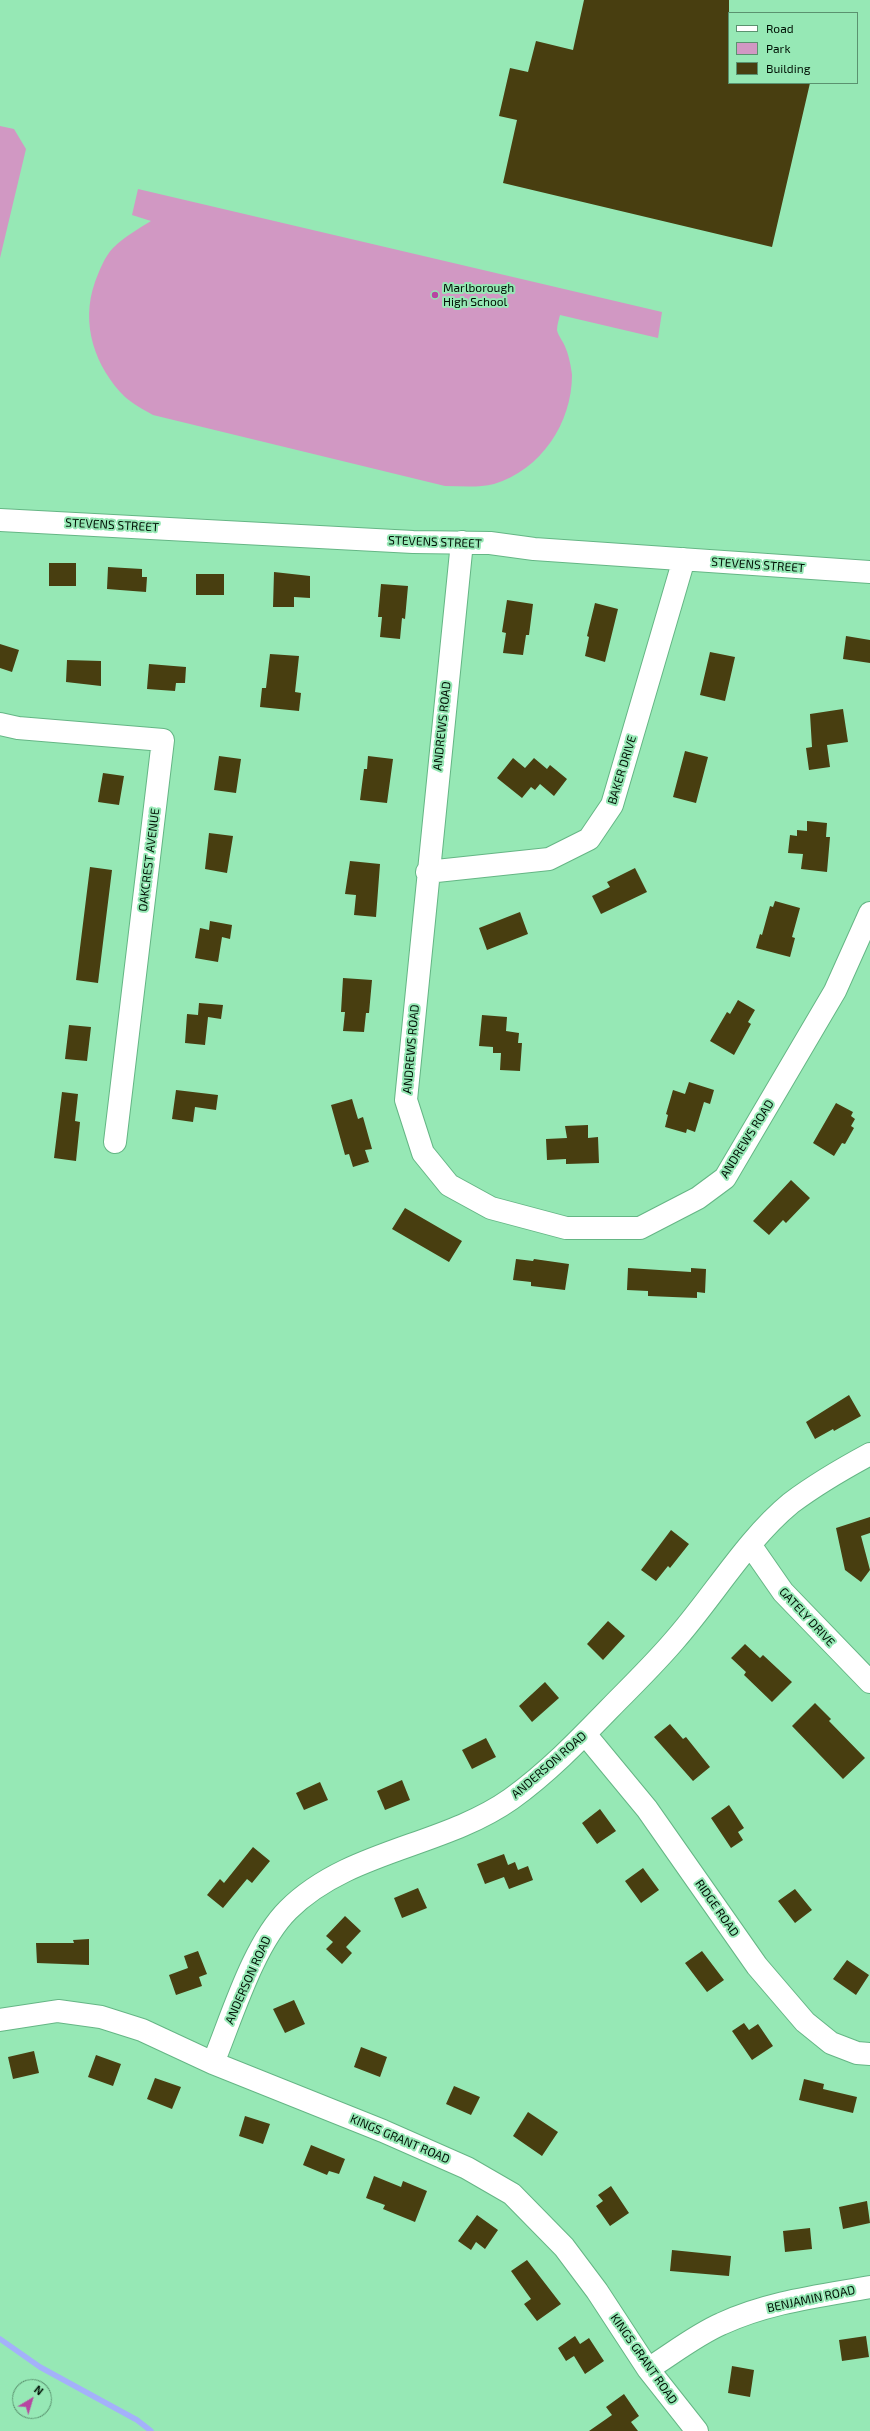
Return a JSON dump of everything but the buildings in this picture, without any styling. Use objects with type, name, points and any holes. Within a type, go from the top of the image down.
[{"type":"street","name":"STEVENS STREET","points":[[0,520],[413,542],[462,542],[870,572]]},
{"type":"street","name":"ANDREWS ROAD","points":[[462,542],[406,1100],[423,1153],[448,1185],[490,1208],[566,1228],[640,1228],[698,1198],[726,1178],[835,991],[870,913]]},
{"type":"street","name":"BAKER DRIVE","points":[[428,872],[549,859],[589,839],[612,805],[684,559]]},
{"type":"street","name":"OAKCREST AVENUE","points":[[0,724],[18,728],[163,740],[115,1142]]},
{"type":"street","name":"ANDERSON ROAD","points":[[213,2063],[248,1975],[270,1931],[292,1906],[332,1877],[485,1816],[538,1778],[585,1734],[674,1642],[751,1546],[791,1504],[870,1454]]},
{"type":"street","name":"GATELY DRIVE","points":[[751,1546],[782,1592],[870,1682]]},
{"type":"street","name":"RIDGE ROAD","points":[[585,1734],[647,1809],[758,1966],[805,2022],[831,2043],[857,2053],[870,2054]]},
{"type":"street","name":"KINGS GRANT ROAD","points":[[0,2020],[58,2011],[101,2016],[142,2030],[213,2063],[383,2131],[467,2168],[512,2194],[564,2247],[597,2291],[648,2369],[697,2431]]},
{"type":"street","name":"BENJAMIN ROAD","points":[[648,2369],[720,2324],[751,2312],[793,2300],[870,2287]]},
{"type":"green space","points":[[0,126],[14,129],[26,149],[0,258]]},
{"type":"green space","points":[[138,189],[662,312],[658,338],[560,315],[557,330],[567,352],[572,375],[571,393],[560,427],[551,442],[526,468],[511,477],[488,485],[445,486],[153,415],[128,400],[114,385],[98,359],[90,329],[89,313],[91,298],[95,282],[105,259],[110,251],[122,240],[151,221],[132,215]]},
{"type":"waterway","points":[[0,2339],[40,2367],[137,2420],[151,2431]]},
{"type":"place","name":"Marlborough High School","points":[[435,295]]}]
